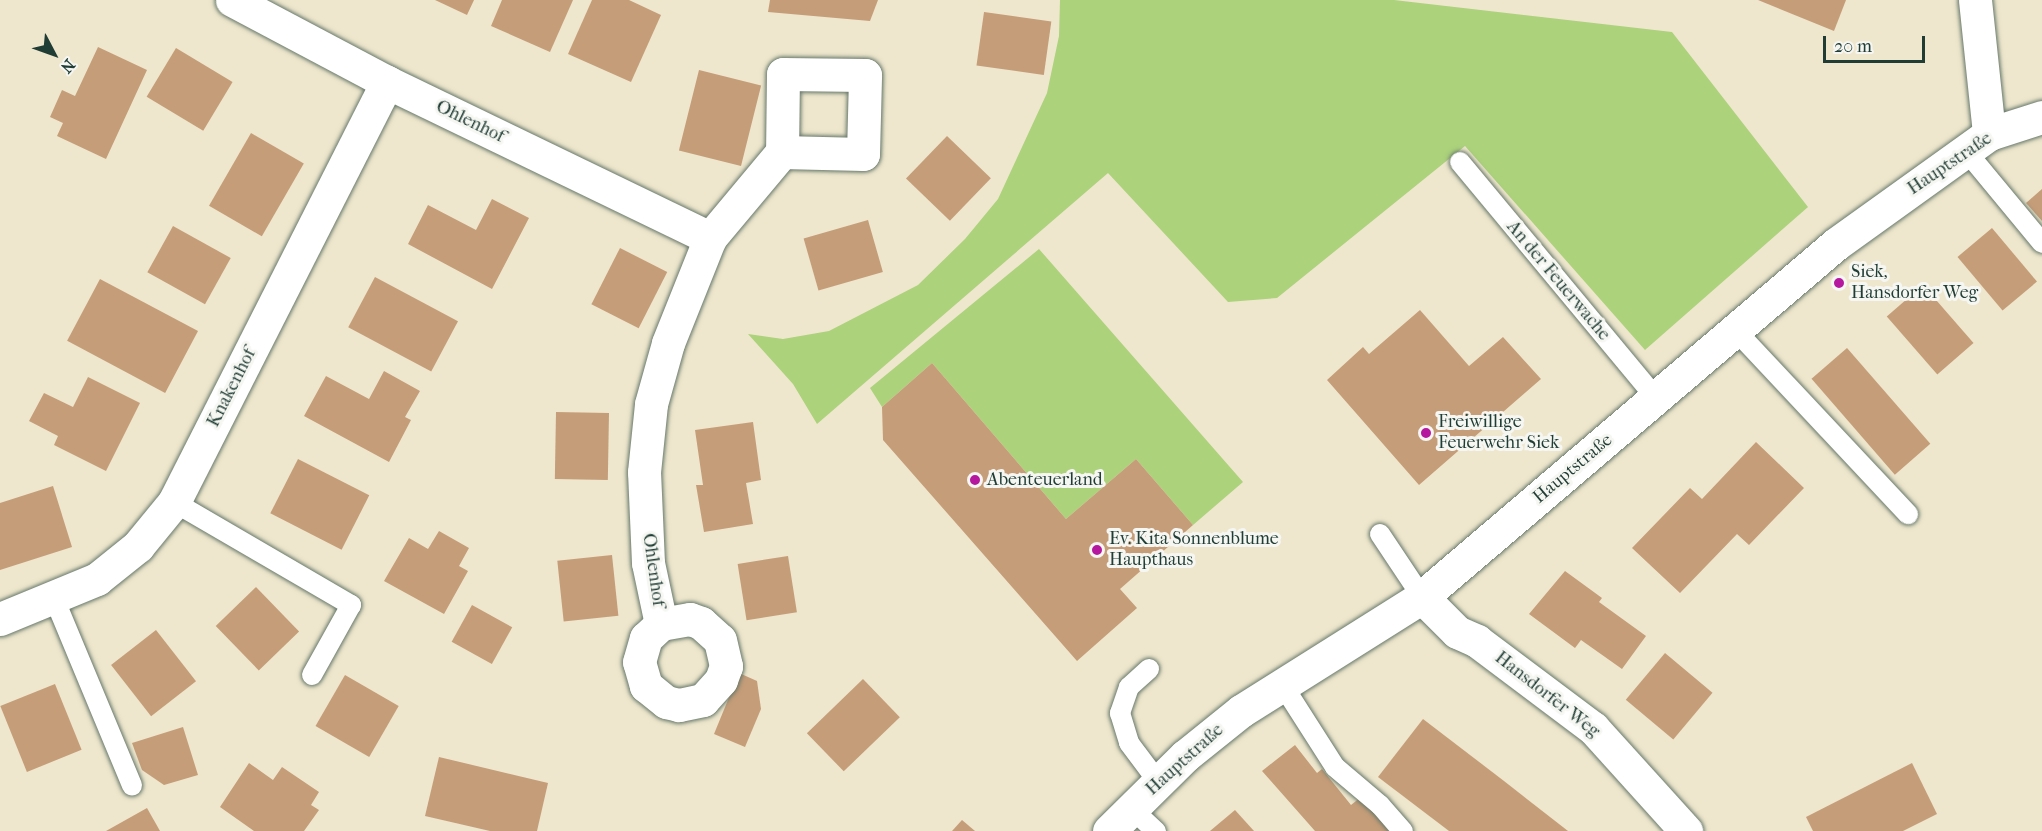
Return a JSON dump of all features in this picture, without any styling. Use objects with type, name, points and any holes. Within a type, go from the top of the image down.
[{"type":"street","name":"Ohlenhof","points":[[232,0],[387,82],[710,238]]},
{"type":"street","points":[[1975,0],[1978,143]]},
{"type":"street","name":"Knakenhof","points":[[0,619],[54,598],[105,573],[138,546],[174,502],[387,82]]},
{"type":"street","name":"Hauptstraße","points":[[1109,831],[1231,719],[1282,684],[1422,597],[1737,332],[1836,244],[1978,143],[2042,117]]},
{"type":"street","name":"Ohlenhof","points":[[661,624],[648,563],[646,529],[644,472],[651,404],[668,343],[710,238],[782,152]]},
{"type":"street","name":"Hansdorfer Weg","points":[[1422,597],[1457,632],[1487,648],[1593,728],[1686,831]]},
{"type":"lane","points":[[1978,143],[2042,243]]},
{"type":"lane","name":"An der Feuerwache","points":[[1460,162],[1657,399]]},
{"type":"lane","points":[[1737,332],[1908,514]]},
{"type":"lane","points":[[174,502],[351,605],[312,675]]},
{"type":"lane","points":[[1380,534],[1422,597]]},
{"type":"lane","points":[[54,598],[132,785]]},
{"type":"lane","points":[[1149,669],[1129,687],[1120,713],[1129,743],[1159,783]]},
{"type":"lane","points":[[1282,684],[1335,767],[1380,805],[1403,831]]},
{"type":"lane","points":[[1132,808],[1156,831]]},
{"type":"green space","points":[[1060,0],[1394,0],[1672,32],[1808,207],[1645,350],[1465,146],[1277,298],[1228,302],[1108,173],[817,424],[793,384],[748,334],[783,339],[829,331],[918,285],[965,239],[998,199],[1047,93],[1059,36]]},
{"type":"green space","points":[[1039,249],[1243,482],[1193,525],[1136,459],[1066,519],[932,363],[882,407],[870,388]]},
{"type":"building","points":[[435,0],[474,0],[467,15]]},
{"type":"building","points":[[502,0],[573,0],[550,52],[491,26]]},
{"type":"building","points":[[592,0],[629,0],[661,15],[631,82],[568,54]]},
{"type":"building","points":[[770,0],[878,0],[870,21],[768,12]]},
{"type":"building","points":[[1758,0],[1846,0],[1834,31]]},
{"type":"building","points":[[984,12],[1051,21],[1044,75],[976,65]]},
{"type":"building","points":[[98,47],[147,70],[106,159],[57,136],[63,123],[50,117],[62,90],[75,96]]},
{"type":"building","points":[[176,48],[233,82],[203,131],[147,97]]},
{"type":"building","points":[[699,70],[761,85],[741,166],[679,151]]},
{"type":"building","points":[[251,133],[304,164],[262,236],[209,206]]},
{"type":"building","points":[[947,136],[991,178],[950,221],[906,178]]},
{"type":"building","points":[[2042,189],[2042,221],[2026,203]]},
{"type":"building","points":[[492,199],[529,218],[492,289],[408,244],[428,205],[476,230]]},
{"type":"building","points":[[868,220],[883,272],[818,290],[804,238]]},
{"type":"building","points":[[173,226],[231,258],[205,304],[147,272]]},
{"type":"building","points":[[1992,228],[2037,282],[2003,311],[1958,257]]},
{"type":"building","points":[[620,248],[667,272],[639,328],[591,304]]},
{"type":"building","points":[[375,277],[458,321],[431,371],[348,327]]},
{"type":"building","points":[[100,279],[198,331],[165,393],[67,341]]},
{"type":"building","points":[[1923,285],[1974,343],[1937,375],[1887,316]]},
{"type":"building","name":"Freiwillige Feuerwehr Siek","points":[[1420,310],[1469,366],[1503,337],[1541,379],[1419,485],[1327,380],[1363,347],[1369,354]]},
{"type":"building","points":[[1847,348],[1930,444],[1895,475],[1812,379]]},
{"type":"building","points":[[932,363],[1066,519],[1136,459],[1193,525],[1120,589],[1137,608],[1077,661],[883,440],[882,407]]},
{"type":"building","points":[[384,371],[420,391],[405,417],[411,420],[389,462],[304,416],[326,376],[369,399]]},
{"type":"building","points":[[88,377],[140,403],[106,471],[54,445],[58,436],[29,421],[44,393],[73,407]]},
{"type":"building","points":[[556,412],[609,413],[608,480],[555,479]]},
{"type":"building","points":[[753,422],[761,480],[746,483],[753,524],[704,532],[696,485],[703,485],[695,430]]},
{"type":"building","points":[[1756,442],[1804,488],[1749,545],[1737,534],[1680,593],[1632,548],[1690,488],[1702,499]]},
{"type":"building","points":[[298,459],[369,495],[342,550],[270,513]]},
{"type":"building","points":[[53,486],[72,547],[0,570],[0,503]]},
{"type":"building","points":[[439,531],[469,548],[459,566],[468,571],[444,614],[384,581],[409,538],[428,549]]},
{"type":"building","points":[[612,555],[618,616],[564,621],[557,561]]},
{"type":"building","points":[[788,556],[797,612],[747,620],[738,564]]},
{"type":"building","points":[[1565,571],[1602,598],[1599,602],[1646,636],[1622,669],[1581,640],[1575,648],[1529,614]]},
{"type":"building","points":[[256,587],[299,632],[259,670],[216,626]]},
{"type":"building","points":[[472,605],[512,627],[492,664],[452,642]]},
{"type":"building","points":[[156,630],[196,681],[151,716],[111,665]]},
{"type":"building","points":[[1665,653],[1712,693],[1673,740],[1626,700]]},
{"type":"building","points":[[739,673],[757,681],[761,709],[745,747],[714,734]]},
{"type":"building","points":[[345,675],[399,706],[369,757],[316,726]]},
{"type":"building","points":[[863,679],[900,717],[844,771],[807,733]]},
{"type":"building","points":[[55,684],[82,750],[27,772],[0,706]]},
{"type":"building","points":[[1423,719],[1568,831],[1449,831],[1378,777]]},
{"type":"building","points":[[183,727],[198,775],[164,785],[142,770],[132,743]]},
{"type":"building","points":[[1295,745],[1317,773],[1322,769],[1351,805],[1361,797],[1389,831],[1315,831],[1262,771]]},
{"type":"building","points":[[439,757],[548,783],[537,831],[490,831],[425,816]]},
{"type":"building","points":[[249,763],[273,780],[282,767],[319,792],[311,805],[319,810],[304,831],[254,831],[220,807]]},
{"type":"building","points":[[1912,763],[1937,814],[1903,831],[1813,831],[1806,817]]},
{"type":"building","points":[[147,808],[160,831],[106,831]]},
{"type":"building","points":[[1235,810],[1254,831],[1210,831]]},
{"type":"building","points":[[962,820],[975,831],[952,831]]},
{"type":"place","name":"Siek, Hansdorfer Weg","points":[[1839,283]]},
{"type":"place","name":"Freiwillige Feuerwehr Siek","points":[[1426,433]]},
{"type":"place","name":"Abenteuerland","points":[[975,480]]},
{"type":"place","name":"Ev. Kita Sonnenblume Haupthaus","points":[[1097,550]]}]
